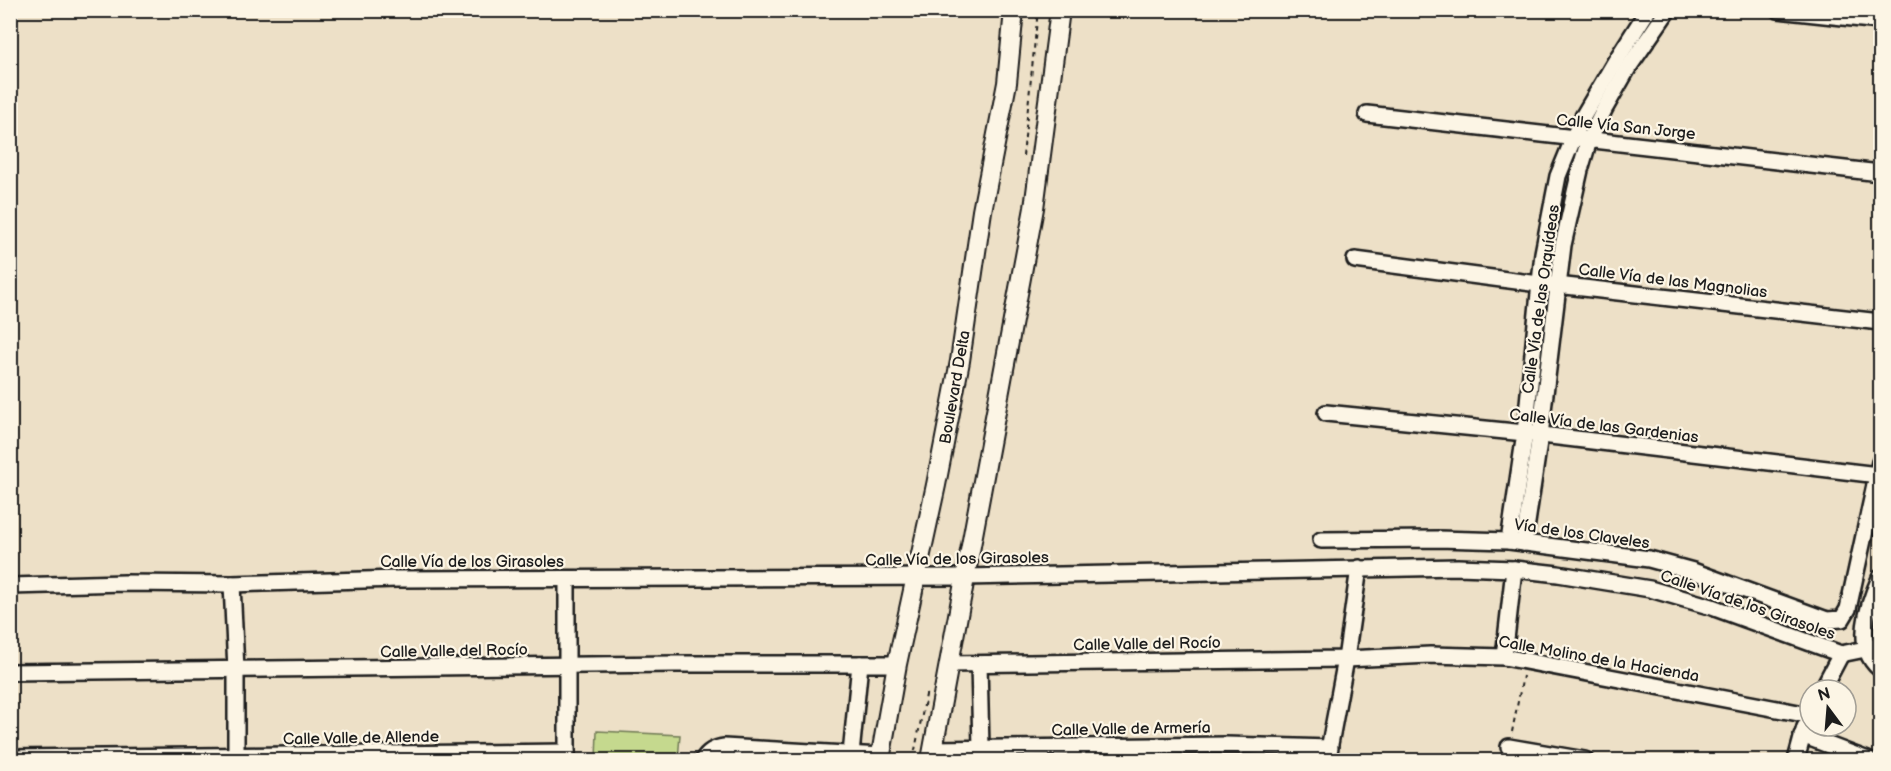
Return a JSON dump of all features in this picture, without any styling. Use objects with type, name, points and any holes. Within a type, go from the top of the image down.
[{"type":"main road","name":"Boulevard Delta","points":[[880,758],[897,664],[960,361],[982,211],[1007,82],[1014,10]]},
{"type":"main road","points":[[932,755],[1034,208],[1060,10]]},
{"type":"street","name":"Calle Vía de las Orquídeas","points":[[1532,434],[1539,284],[1558,176],[1572,138],[1597,92],[1648,10]]},
{"type":"street","name":"Calle Vía de las Orquídeas","points":[[1516,542],[1571,205],[1589,140],[1628,68],[1668,10]]},
{"type":"street","points":[[1779,10],[1881,21]]},
{"type":"street","name":"Calle Vía San Jorge","points":[[1367,114],[1881,173]]},
{"type":"street","name":"Calle Vía de las Magnolias","points":[[1355,260],[1539,284],[1881,322]]},
{"type":"street","name":"Calle Vía de las Gardenias","points":[[1326,413],[1879,469]]},
{"type":"street","name":"Vía de los Claveles","points":[[1321,540],[1438,539],[1516,542],[1669,563],[1776,599],[1827,620],[1842,619],[1848,609],[1879,469]]},
{"type":"street","name":"Calle Vía de los Girasoles","points":[[10,586],[125,583],[232,584],[397,579],[965,577],[1458,567],[1514,569],[1650,589],[1712,608],[1841,654],[1873,647]]},
{"type":"street","points":[[1328,754],[1346,658],[1359,568]]},
{"type":"street","points":[[1504,657],[1514,569]]},
{"type":"street","points":[[1881,578],[1868,614],[1873,663],[1881,669]]},
{"type":"street","points":[[567,579],[567,756]]},
{"type":"street","points":[[232,584],[236,670],[236,759]]},
{"type":"street","points":[[1828,678],[1841,654]]},
{"type":"street","name":"Calle Molino de la Hacienda","points":[[1346,658],[1504,657],[1798,712]]},
{"type":"street","name":"Calle Valle del Rocío","points":[[948,664],[1346,658]]},
{"type":"street","points":[[979,663],[981,748]]},
{"type":"street","name":"Calle Valle del Rocío","points":[[10,672],[687,664],[897,664]]},
{"type":"street","points":[[851,754],[860,664]]},
{"type":"street","points":[[1796,760],[1801,738]]},
{"type":"street","points":[[1810,738],[1868,760]]},
{"type":"street","name":"Calle Valle de Armería","points":[[932,755],[964,755],[981,748],[1226,745],[1328,754]]},
{"type":"street","points":[[703,760],[713,750],[724,747],[851,754],[880,758]]},
{"type":"street","points":[[1509,747],[1585,760]]},
{"type":"street","name":"Calle Valle de Allende","points":[[10,758],[236,759],[567,756]]},
{"type":"path","points":[[1023,160],[1038,10]]},
{"type":"path","points":[[1509,747],[1527,661]]},
{"type":"path","points":[[913,760],[928,680]]},
{"type":"green space","points":[[597,731],[680,735],[678,760],[596,760]]}]
